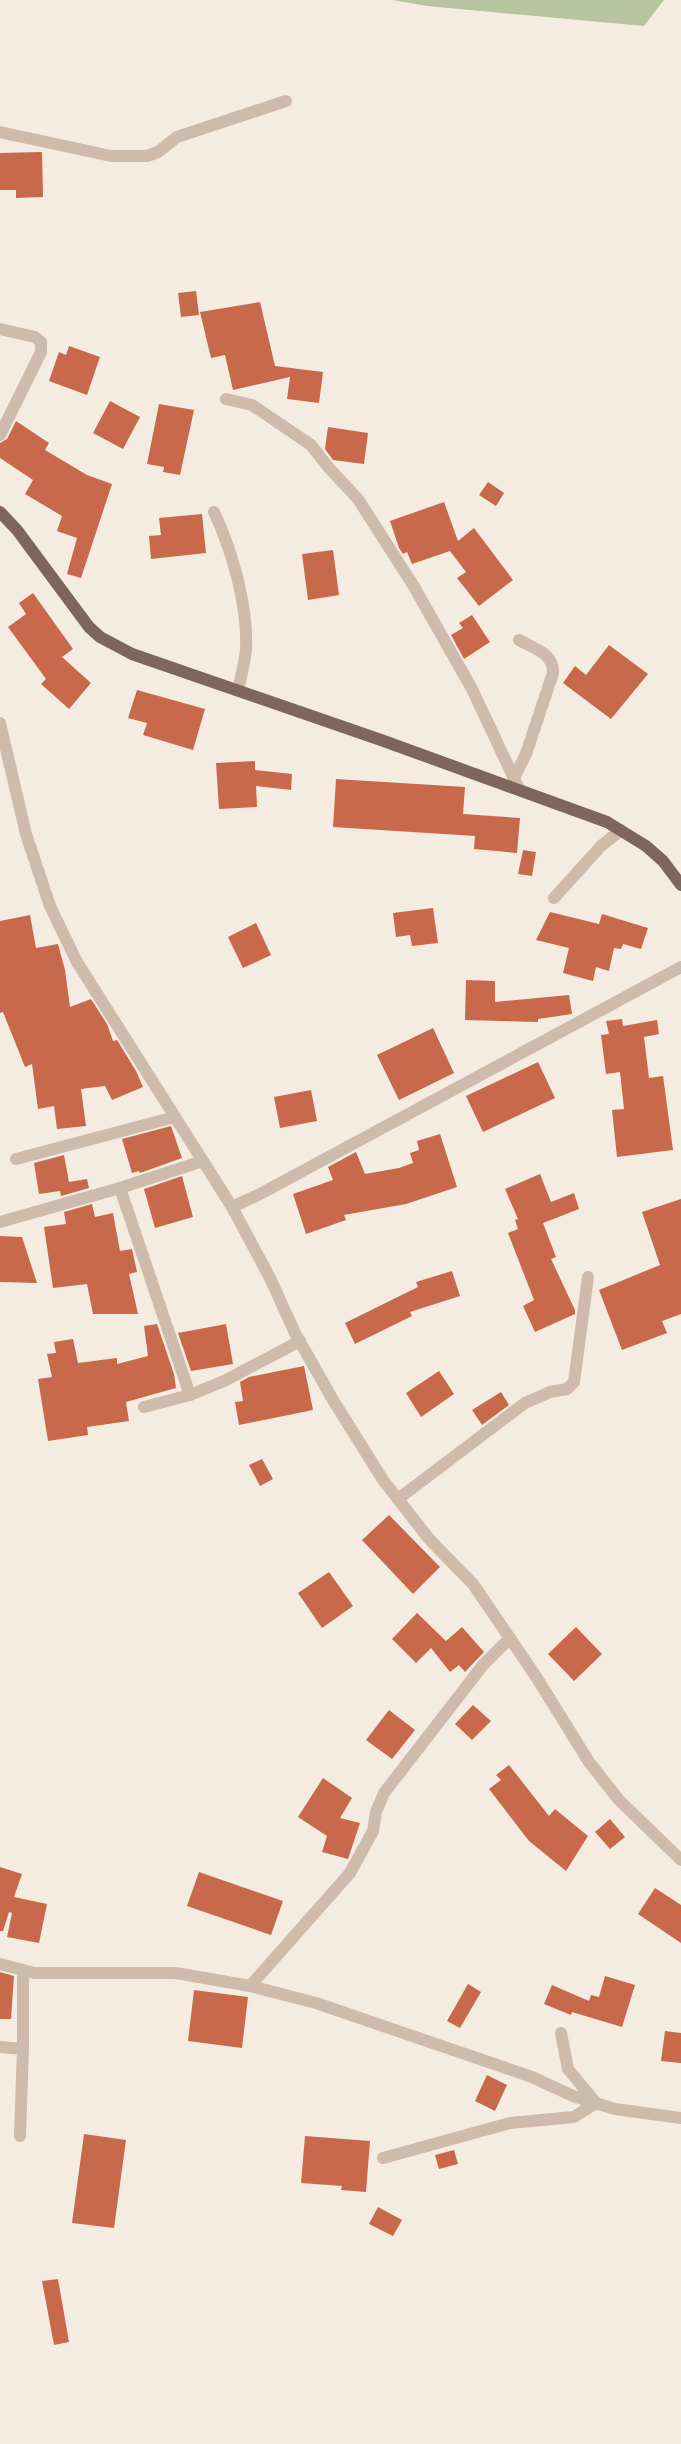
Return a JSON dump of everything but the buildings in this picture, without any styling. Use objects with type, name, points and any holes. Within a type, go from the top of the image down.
[{"type":"main road","points":[[0,512],[28,544],[81,618],[100,636],[132,654],[519,789],[607,822],[646,846],[663,861],[681,885]]},
{"type":"street","points":[[0,132],[111,156],[147,156],[158,152],[177,137],[286,101]]},
{"type":"street","points":[[0,329],[35,337],[41,342],[41,352],[0,435]]},
{"type":"street","points":[[226,399],[252,405],[276,419],[310,445],[358,499],[413,585],[472,689],[515,776],[519,789]]},
{"type":"street","points":[[214,512],[222,528],[242,597],[246,649],[238,690]]},
{"type":"street","points":[[515,776],[526,754],[553,673],[552,664],[547,656],[519,640]]},
{"type":"street","points":[[0,723],[21,816],[50,906],[77,962],[232,1207],[300,1341],[333,1400],[383,1480],[430,1540],[473,1584],[510,1638],[589,1762],[619,1800],[681,1860]]},
{"type":"street","points":[[554,898],[601,846],[621,830]]},
{"type":"street","points":[[232,1207],[269,1189],[681,967]]},
{"type":"street","points":[[16,1159],[174,1117]]},
{"type":"street","points":[[0,1222],[120,1188],[203,1161]]},
{"type":"street","points":[[120,1188],[190,1395]]},
{"type":"street","points":[[398,1499],[525,1403],[550,1392],[566,1388],[574,1382],[588,1278]]},
{"type":"street","points":[[144,1407],[190,1395],[224,1381],[300,1341]]},
{"type":"street","points":[[250,1986],[350,1873],[367,1846],[384,1793],[483,1665],[510,1638]]},
{"type":"street","points":[[0,1964],[34,1973],[176,1973],[250,1986],[335,2010],[532,2078],[596,2103],[641,2114],[681,2118]]},
{"type":"street","points":[[20,2136],[23,1970]]},
{"type":"street","points":[[561,2033],[568,2069],[596,2103]]},
{"type":"street","points":[[0,2047],[23,2050]]},
{"type":"street","points":[[383,2158],[510,2123],[574,2117],[596,2103]]},
{"type":"green space","points":[[393,0],[664,0],[644,26],[427,6]]}]
